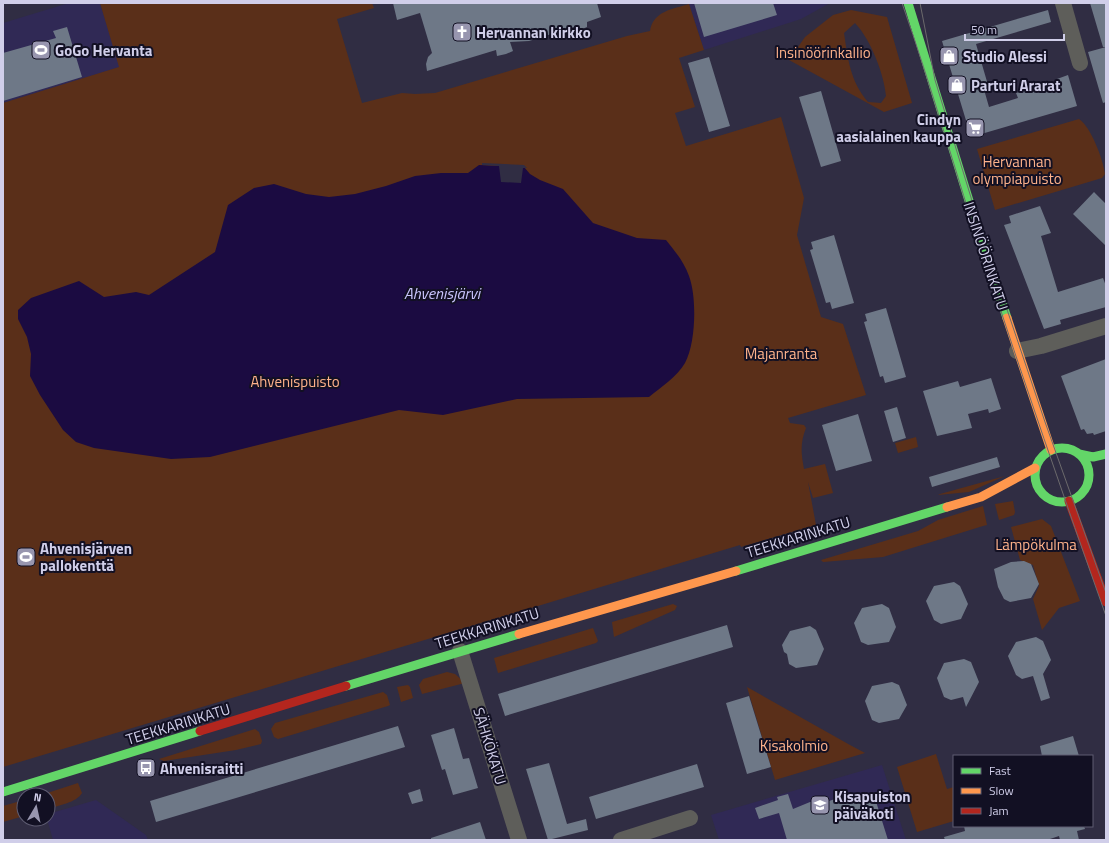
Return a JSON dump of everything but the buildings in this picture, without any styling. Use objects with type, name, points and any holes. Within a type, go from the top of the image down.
[{"type":"street","name":"INSINÖÖRINKATU","points":[[908,3],[1017,351],[1050,450]]},
{"type":"street","name":"INSINÖÖRINKATU","points":[[918,3],[926,60]]},
{"type":"street","points":[[1063,3],[1080,63]]},
{"type":"street","points":[[1017,351],[1041,346],[1106,326]]},
{"type":"street","points":[[1079,454],[1085,463],[1088,481],[1084,490],[1077,497],[1069,501],[1057,502],[1036,491],[1035,468],[1041,458],[1050,450],[1060,448],[1070,449],[1079,454],[1093,457],[1106,454]]},
{"type":"street","name":"TEEKKARINKATU","points":[[981,497],[1035,468]]},
{"type":"street","points":[[1088,481],[1100,475]]},
{"type":"street","name":"TEEKKARINKATU","points":[[3,792],[460,651],[981,497],[1003,495]]},
{"type":"street","points":[[1069,501],[1106,602]]},
{"type":"street","name":"SÄHKÖKATU","points":[[460,651],[519,840]]},
{"type":"street","points":[[621,840],[690,818]]},
{"type":"shaded area","points":[[69,3],[100,3],[120,67],[3,103],[3,23]]},
{"type":"shaded area","points":[[830,3],[801,19],[704,50],[689,4]]},
{"type":"shaded area","name":"Kisapuiston päiväkoti","points":[[882,765],[906,840],[719,840],[711,815]]},
{"type":"shaded area","points":[[96,800],[146,835],[148,840],[53,840],[49,827],[56,827],[56,812]]},
{"type":"green space","name":"Ahvenispuisto","points":[[100,3],[372,3],[374,8],[337,19],[362,103],[402,93],[435,93],[627,36],[650,31],[652,24],[659,15],[670,9],[689,4],[704,50],[679,58],[695,107],[675,113],[686,146],[781,117],[804,198],[797,235],[821,317],[843,324],[866,395],[788,418],[790,423],[804,425],[806,428],[802,448],[804,469],[825,464],[833,493],[813,498],[808,482],[816,525],[741,547],[740,545],[3,767],[3,103],[119,67]]},
{"type":"green space","name":"Insinöörinkallio","points":[[851,10],[887,17],[912,103],[884,112],[789,60],[805,37],[833,15]],"holes":[[[855,23],[861,30],[876,58],[883,78],[886,96],[881,103],[868,102],[857,86],[851,69],[844,33]]]},
{"type":"green space","name":"Hervannan olympiapuisto","points":[[1079,119],[1088,129],[1099,152],[1105,174],[1102,178],[995,210],[977,149]]},
{"type":"green space","points":[[916,437],[918,447],[898,453],[895,443]]},
{"type":"green space","points":[[1005,476],[969,492],[938,495],[940,494]]},
{"type":"green space","points":[[1013,501],[1015,512],[1014,515],[999,520],[995,504]]},
{"type":"green space","points":[[983,506],[987,525],[883,557],[823,562],[821,560],[918,531],[938,520]]},
{"type":"green space","name":"Lämpökulma","points":[[1042,519],[1051,526],[1080,601],[1059,608],[1042,630],[1033,599],[1039,586],[1033,565],[1020,560],[1011,527]]},
{"type":"green space","points":[[673,604],[677,606],[675,610],[614,637],[612,622]]},
{"type":"green space","points":[[593,628],[598,641],[596,643],[498,673],[494,658]]},
{"type":"green space","points":[[447,672],[455,674],[465,683],[422,694],[419,685],[423,679]]},
{"type":"green space","points":[[408,685],[413,698],[401,702],[397,687]]},
{"type":"green space","name":"Kisakolmio","points":[[747,687],[850,745],[865,753],[775,780]]},
{"type":"green space","points":[[383,692],[387,695],[390,705],[388,706],[278,739],[274,737],[271,729],[275,723]]},
{"type":"green space","points":[[255,729],[259,732],[262,741],[261,744],[236,750],[164,761],[159,759]]},
{"type":"green space","points":[[936,754],[947,789],[953,787],[953,821],[917,832],[897,767]]},
{"type":"green space","points":[[78,783],[82,793],[76,799],[56,806],[56,790]]},
{"type":"green space","points":[[16,802],[16,818],[3,822],[3,806]]},
{"type":"water","name":"Ahvenisjärvi","points":[[479,165],[524,167],[530,174],[540,180],[563,189],[593,223],[637,238],[666,240],[679,257],[685,266],[692,285],[694,320],[689,354],[682,368],[649,397],[517,399],[443,415],[399,410],[210,457],[171,459],[94,448],[76,442],[63,430],[40,395],[30,376],[31,354],[27,337],[18,319],[18,310],[31,298],[79,281],[104,297],[136,292],[149,295],[215,252],[228,205],[254,188],[274,184],[306,194],[329,197],[355,194],[386,186],[415,176],[441,173],[468,173]]},
{"type":"pier","points":[[482,163],[524,165],[527,168],[523,168],[521,183],[501,182],[499,166],[482,165]]},
{"type":"tram line","points":[[902,3],[924,67],[999,305],[1106,616]]},
{"type":"tram line","points":[[920,3],[935,80],[988,253]]},
{"type":"tram line","points":[[993,268],[1045,422],[1106,593]]},
{"type":"traffic: fast","points":[[908,3],[978,230],[1007,318]]},
{"type":"traffic: fast","points":[[1062,448],[1072,450],[1081,456],[1087,465],[1089,475],[1087,485],[1081,494],[1072,500],[1062,502],[1052,500],[1043,494],[1037,485],[1035,475],[1037,465],[1043,456],[1052,450],[1062,448]]},
{"type":"traffic: fast","points":[[1079,454],[1093,457],[1106,454]]},
{"type":"traffic: fast","points":[[736,571],[947,507]]},
{"type":"traffic: fast","points":[[346,686],[519,634]]},
{"type":"traffic: fast","points":[[3,792],[200,731]]},
{"type":"traffic: slow","points":[[1007,318],[1051,450]]},
{"type":"traffic: slow","points":[[947,507],[981,497],[1035,468]]},
{"type":"traffic: slow","points":[[519,634],[736,571]]},
{"type":"traffic: jam","points":[[1069,501],[1106,602]]},
{"type":"traffic: jam","points":[[200,731],[346,686]]},
{"type":"place","name":"Hervannan kirkko","points":[[462,32]]},
{"type":"place","name":"GoGo Hervanta","points":[[41,50]]},
{"type":"place","name":"Studio Alessi","points":[[949,56]]},
{"type":"place","name":"Parturi Ararat","points":[[957,85]]},
{"type":"place","name":"Cindyn aasialainen kauppa","points":[[975,128]]},
{"type":"place","name":"Ahvenisjärven pallokenttä","points":[[26,557]]},
{"type":"place","name":"Ahvenisraitti","points":[[146,768]]},
{"type":"place","name":"Kisapuiston päiväkoti","points":[[820,805]]},
{"type":"park label","name":"Majanranta","points":[[781,353]]}]
